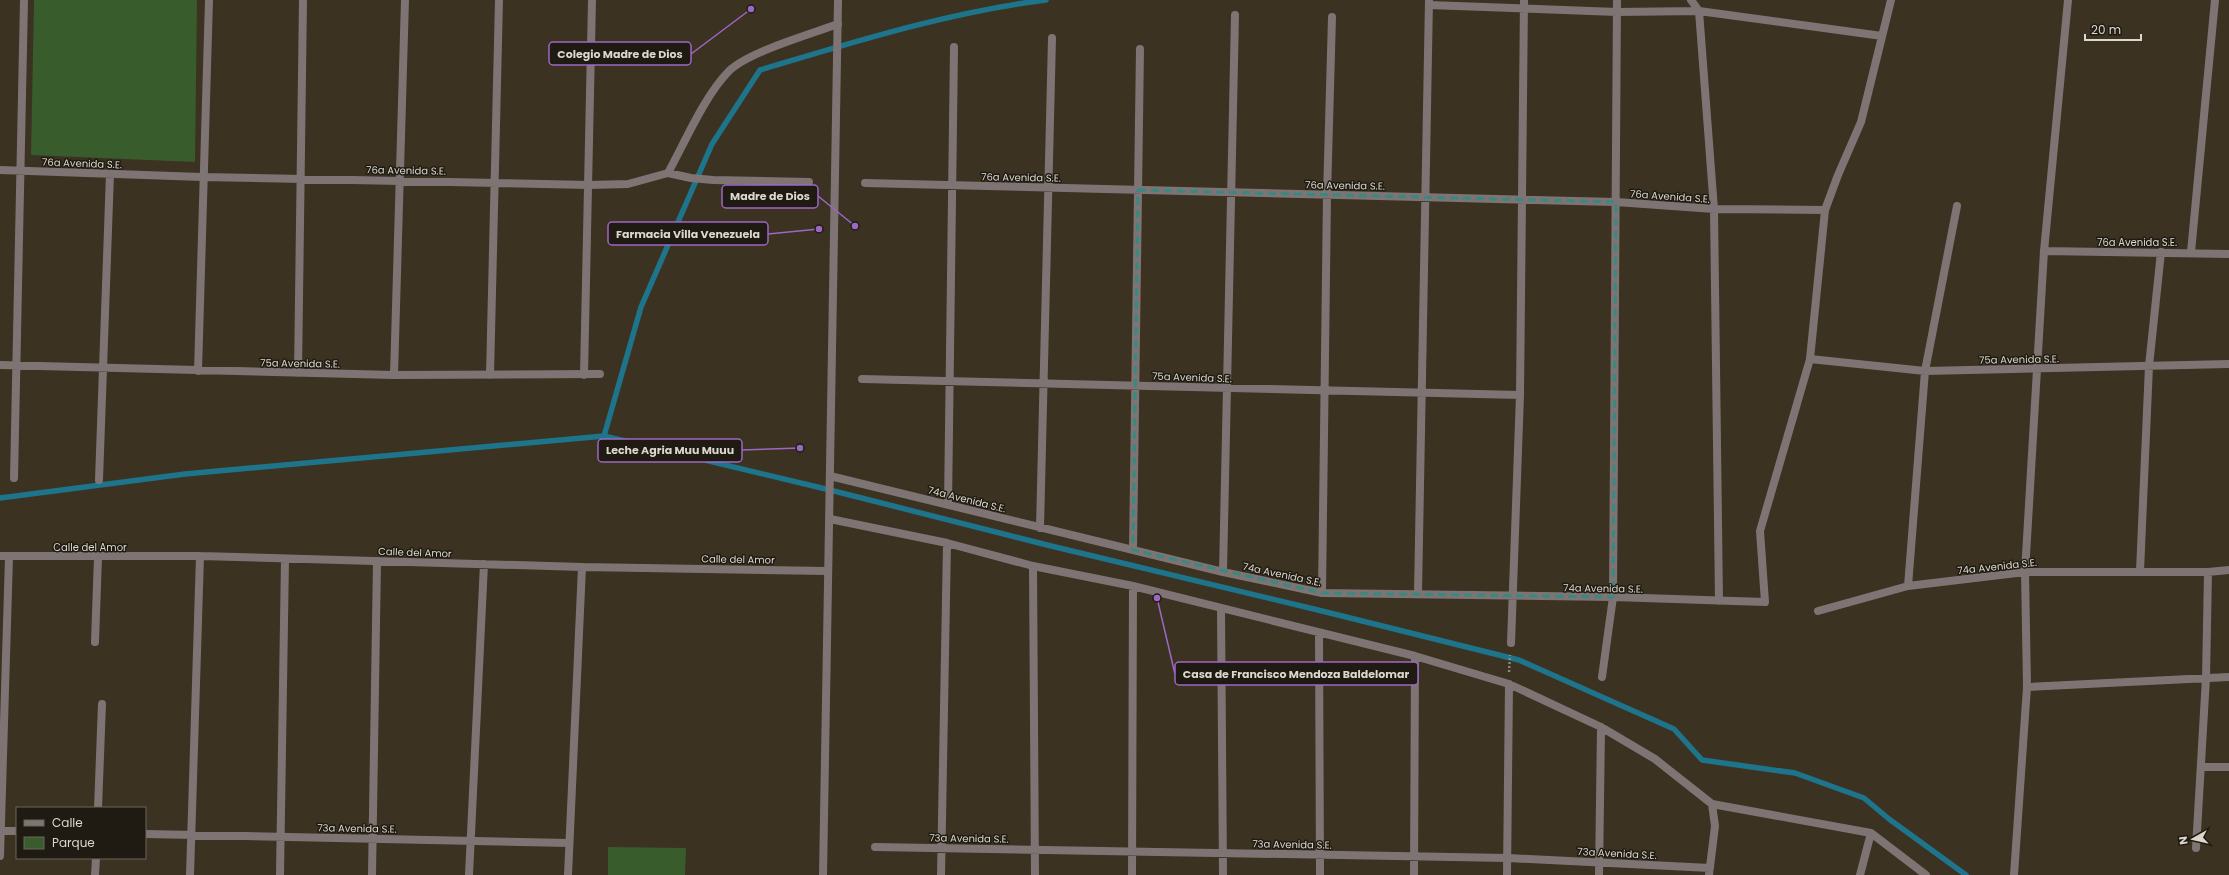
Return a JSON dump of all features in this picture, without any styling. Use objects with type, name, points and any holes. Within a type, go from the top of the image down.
[{"type":"street","points":[[14,478],[15,366],[24,0]]},
{"type":"street","points":[[198,371],[202,177],[209,0]]},
{"type":"street","points":[[298,373],[303,0]]},
{"type":"street","points":[[394,375],[405,0]]},
{"type":"street","points":[[490,375],[499,0]]},
{"type":"street","points":[[584,375],[592,0]]},
{"type":"street","points":[[823,875],[838,0]]},
{"type":"street","points":[[1602,677],[1613,597],[1617,0]]},
{"type":"street","points":[[1691,0],[1699,12],[1714,209],[1719,601]]},
{"type":"street","points":[[1810,359],[1826,210],[1838,175],[1861,122],[1891,0]]},
{"type":"street","points":[[2014,875],[2027,687],[2025,572],[2044,251],[2068,0]]},
{"type":"street","points":[[2191,252],[2215,0]]},
{"type":"street","points":[[1418,593],[1429,3],[1524,4],[1617,12],[1699,12],[1882,36]]},
{"type":"street","points":[[1511,643],[1520,395],[1524,4]]},
{"type":"street","points":[[1223,572],[1236,15]]},
{"type":"street","points":[[1322,593],[1326,390],[1327,195],[1332,17]]},
{"type":"street","points":[[668,173],[714,89],[730,70],[747,58],[838,24]]},
{"type":"street","points":[[1040,528],[1045,382],[1052,38]]},
{"type":"street","points":[[948,505],[954,47]]},
{"type":"street","points":[[1133,550],[1140,49]]},
{"type":"street","name":"76a Avenida S.E.","points":[[0,170],[202,177],[589,185],[628,184],[668,173],[691,178],[713,180],[809,182]]},
{"type":"street","points":[[99,480],[110,174]]},
{"type":"street","name":"76a Avenida S.E.","points":[[865,183],[1616,202],[1714,209],[1826,210]]},
{"type":"street","points":[[1908,586],[1925,371],[1957,206]]},
{"type":"street","name":"76a Avenida S.E.","points":[[2044,251],[2191,252],[2229,254]]},
{"type":"street","points":[[2140,571],[2149,366],[2161,252]]},
{"type":"street","name":"74a Avenida S.E.","points":[[830,476],[1223,572],[1322,593],[1418,593],[1512,597],[1613,597],[1765,602],[1760,531],[1810,359]]},
{"type":"street","name":"75a Avenida S.E.","points":[[1810,359],[1925,371],[2229,364]]},
{"type":"street","name":"75a Avenida S.E.","points":[[0,365],[103,369],[394,375],[600,374]]},
{"type":"street","name":"75a Avenida S.E.","points":[[862,379],[1045,382],[1227,389],[1520,395]]},
{"type":"street","points":[[830,519],[947,543],[1033,566],[1133,586],[1415,656],[1509,684],[1601,727],[1655,759],[1712,804],[1871,833],[1926,875]]},
{"type":"street","points":[[941,875],[947,543]]},
{"type":"street","name":"Calle del Amor","points":[[0,556],[200,556],[582,567],[828,571]]},
{"type":"street","points":[[0,856],[9,556]]},
{"type":"street","points":[[190,875],[200,556]]},
{"type":"street","points":[[95,642],[98,557]]},
{"type":"street","points":[[280,875],[285,559]]},
{"type":"street","points":[[372,875],[377,561]]},
{"type":"street","points":[[468,875],[484,564]]},
{"type":"street","points":[[1033,566],[1035,875]]},
{"type":"street","points":[[568,875],[582,567]]},
{"type":"street","name":"74a Avenida S.E.","points":[[1818,611],[1908,586],[2025,572],[2208,572],[2229,570]]},
{"type":"street","points":[[2196,848],[2206,678],[2208,572]]},
{"type":"street","points":[[1132,875],[1133,586]]},
{"type":"street","points":[[1221,608],[1223,875]]},
{"type":"street","points":[[1320,632],[1320,875]]},
{"type":"street","points":[[1414,875],[1415,656]]},
{"type":"street","points":[[2027,687],[2229,677]]},
{"type":"street","points":[[1507,875],[1509,684]]},
{"type":"street","points":[[98,807],[102,704]]},
{"type":"street","points":[[1599,875],[1601,727]]},
{"type":"street","points":[[2201,767],[2229,767]]},
{"type":"street","points":[[1709,872],[1715,826],[1712,804]]},
{"type":"street","points":[[0,831],[16,831]]},
{"type":"street","points":[[1860,875],[1871,833]]},
{"type":"street","name":"73a Avenida S.E.","points":[[146,834],[569,843]]},
{"type":"street","name":"73a Avenida S.E.","points":[[875,847],[1508,858],[1599,862],[1709,872]]},
{"type":"street","points":[[95,875],[96,859]]},
{"type":"highlighted area","points":[[1138,190],[1616,202],[1613,597],[1322,593],[1133,550]]},
{"type":"green space","points":[[34,0],[197,0],[195,162],[31,155]]},
{"type":"green space","points":[[608,847],[686,848],[685,875],[608,875]]},
{"type":"waterway","points":[[604,436],[641,307],[712,144],[760,70],[938,20],[1010,5],[1046,0]]},
{"type":"waterway","points":[[0,498],[185,474],[604,436],[830,490],[1047,545],[1519,660],[1674,729],[1702,760],[1795,773],[1864,798],[1889,819],[1966,875]]},
{"type":"place","name":"Colegio Madre de Dios","points":[[751,9]]},
{"type":"place","name":"Madre de Dios","points":[[855,226]]},
{"type":"place","name":"Farmacia Villa Venezuela","points":[[819,229]]},
{"type":"place","name":"Leche Agria Muu Muuu","points":[[800,448]]},
{"type":"place","name":"Casa de Francisco Mendoza Baldelomar","points":[[1157,598]]}]
